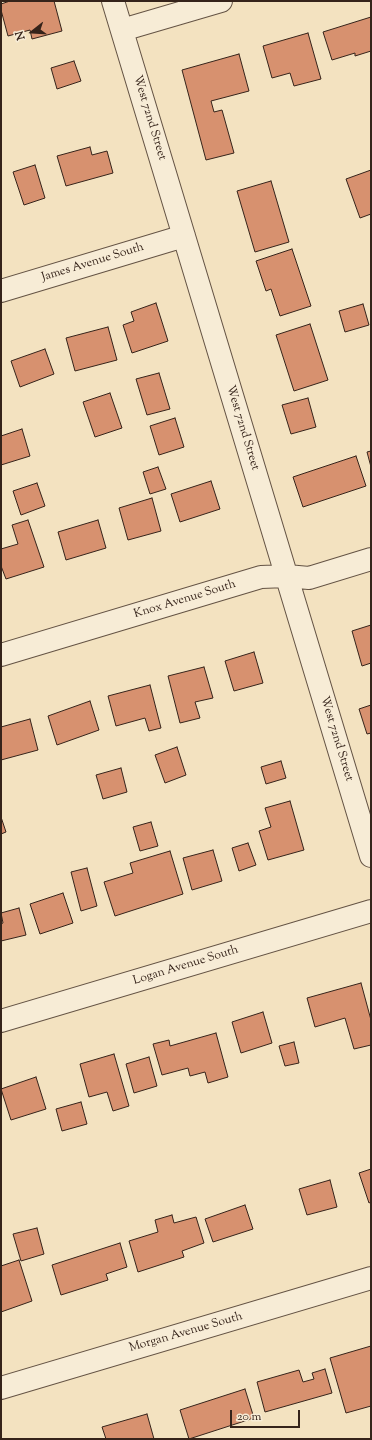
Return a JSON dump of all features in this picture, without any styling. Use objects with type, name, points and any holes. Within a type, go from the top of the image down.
[{"type":"street","name":"West 72nd Street","points":[[114,1],[371,856]]},
{"type":"street","points":[[122,30],[221,1]]},
{"type":"street","name":"James Avenue South","points":[[1,291],[184,236]]},
{"type":"street","name":"Knox Avenue South","points":[[1,655],[261,577],[287,576],[309,578],[371,559]]},
{"type":"street","name":"Logan Avenue South","points":[[1,1021],[371,912]]},
{"type":"street","name":"Morgan Avenue South","points":[[1,1388],[371,1278]]},
{"type":"building","points":[[10,1],[54,1],[62,31],[32,39],[30,30],[8,36],[1,10],[1,4]]},
{"type":"building","points":[[371,17],[371,51],[355,56],[355,53],[332,60],[323,32]]},
{"type":"building","points":[[308,33],[321,79],[294,86],[290,73],[272,78],[263,46]]},
{"type":"building","points":[[239,54],[249,91],[211,101],[214,112],[222,110],[234,153],[206,160],[182,70]]},
{"type":"building","points":[[74,61],[81,81],[57,89],[51,68]]},
{"type":"building","points":[[90,147],[92,155],[107,151],[113,173],[66,186],[57,156]]},
{"type":"building","points":[[35,165],[45,198],[24,205],[13,172]]},
{"type":"building","points":[[371,170],[371,214],[360,218],[346,179]]},
{"type":"building","points":[[271,181],[289,242],[255,252],[237,191]]},
{"type":"building","points":[[292,249],[311,306],[280,316],[271,289],[266,291],[256,261]]},
{"type":"building","points":[[156,303],[168,341],[132,353],[123,325],[134,321],[131,312]]},
{"type":"building","points":[[363,304],[369,325],[345,332],[339,311]]},
{"type":"building","points":[[310,324],[328,380],[294,391],[276,335]]},
{"type":"building","points":[[108,327],[117,360],[75,371],[66,338]]},
{"type":"building","points":[[45,349],[54,374],[20,387],[11,361]]},
{"type":"building","points":[[159,373],[170,409],[147,415],[136,379]]},
{"type":"building","points":[[110,393],[122,428],[95,437],[83,402]]},
{"type":"building","points":[[308,398],[316,427],[291,434],[282,405]]},
{"type":"building","points":[[175,418],[184,447],[159,455],[150,426]]},
{"type":"building","points":[[22,429],[30,456],[1,465],[1,436]]},
{"type":"building","points":[[371,451],[371,467],[367,452]]},
{"type":"building","points":[[356,456],[366,486],[303,507],[293,477]]},
{"type":"building","points":[[158,467],[166,489],[150,494],[143,472]]},
{"type":"building","points":[[211,481],[220,509],[180,522],[171,494]]},
{"type":"building","points":[[37,483],[45,506],[21,515],[13,491]]},
{"type":"building","points":[[152,498],[161,531],[128,540],[119,508]]},
{"type":"building","points":[[28,520],[44,567],[6,579],[1,566],[1,549],[18,544],[12,525]]},
{"type":"building","points":[[98,520],[106,548],[66,560],[58,532]]},
{"type":"building","points":[[371,625],[371,663],[362,666],[352,631]]},
{"type":"building","points":[[254,652],[263,683],[234,691],[225,661]]},
{"type":"building","points":[[204,667],[213,698],[195,702],[200,718],[180,723],[168,676]]},
{"type":"building","points":[[150,685],[161,728],[149,731],[145,718],[116,726],[108,696]]},
{"type":"building","points":[[90,701],[99,730],[57,745],[48,716]]},
{"type":"building","points":[[371,705],[371,733],[367,734],[359,709]]},
{"type":"building","points":[[30,719],[38,750],[1,760],[1,727]]},
{"type":"building","points":[[177,747],[186,775],[165,783],[155,755]]},
{"type":"building","points":[[281,761],[286,778],[266,784],[261,767]]},
{"type":"building","points":[[121,768],[127,792],[103,799],[96,775]]},
{"type":"building","points":[[290,801],[304,850],[268,860],[259,831],[271,827],[265,808]]},
{"type":"building","points":[[1,817],[6,832],[1,834]]},
{"type":"building","points":[[151,822],[158,846],[140,851],[133,827]]},
{"type":"building","points":[[248,843],[256,865],[239,871],[232,848]]},
{"type":"building","points":[[213,850],[222,881],[192,890],[183,858]]},
{"type":"building","points":[[170,851],[183,894],[115,916],[104,882],[133,873],[130,863]]},
{"type":"building","points":[[87,868],[97,906],[81,911],[71,872]]},
{"type":"building","points":[[63,893],[73,923],[40,934],[30,904]]},
{"type":"building","points":[[19,908],[26,935],[1,941],[1,924],[3,923],[1,913]]},
{"type":"building","points":[[361,983],[371,1020],[371,1045],[354,1049],[345,1018],[315,1027],[307,998]]},
{"type":"building","points":[[263,1012],[272,1043],[241,1053],[232,1022]]},
{"type":"building","points":[[216,1033],[228,1077],[208,1083],[205,1072],[190,1076],[188,1068],[162,1075],[153,1044],[169,1040],[170,1046]]},
{"type":"building","points":[[294,1042],[299,1063],[285,1066],[279,1046]]},
{"type":"building","points":[[114,1054],[129,1106],[113,1111],[107,1092],[89,1097],[80,1064]]},
{"type":"building","points":[[149,1057],[157,1086],[134,1093],[126,1064]]},
{"type":"building","points":[[36,1077],[46,1109],[11,1120],[1,1089]]},
{"type":"building","points":[[81,1102],[87,1124],[62,1131],[56,1109]]},
{"type":"building","points":[[371,1169],[371,1202],[369,1203],[359,1173]]},
{"type":"building","points":[[330,1180],[337,1207],[307,1215],[299,1189]]},
{"type":"building","points":[[245,1205],[253,1229],[213,1242],[205,1219]]},
{"type":"building","points":[[172,1215],[174,1223],[196,1217],[204,1243],[182,1251],[184,1257],[138,1272],[129,1241],[158,1232],[155,1220]]},
{"type":"building","points":[[37,1228],[44,1254],[21,1261],[13,1234]]},
{"type":"building","points":[[120,1243],[127,1267],[106,1274],[108,1280],[61,1295],[52,1265]]},
{"type":"building","points":[[19,1260],[32,1301],[1,1312],[1,1266]]},
{"type":"building","points":[[371,1346],[371,1406],[346,1413],[330,1358]]},
{"type":"building","points":[[325,1369],[332,1393],[265,1412],[257,1382],[299,1370],[303,1382],[314,1379],[312,1373]]},
{"type":"building","points":[[245,1389],[254,1418],[189,1439],[180,1410]]},
{"type":"building","points":[[147,1414],[154,1439],[106,1439],[102,1427]]}]
